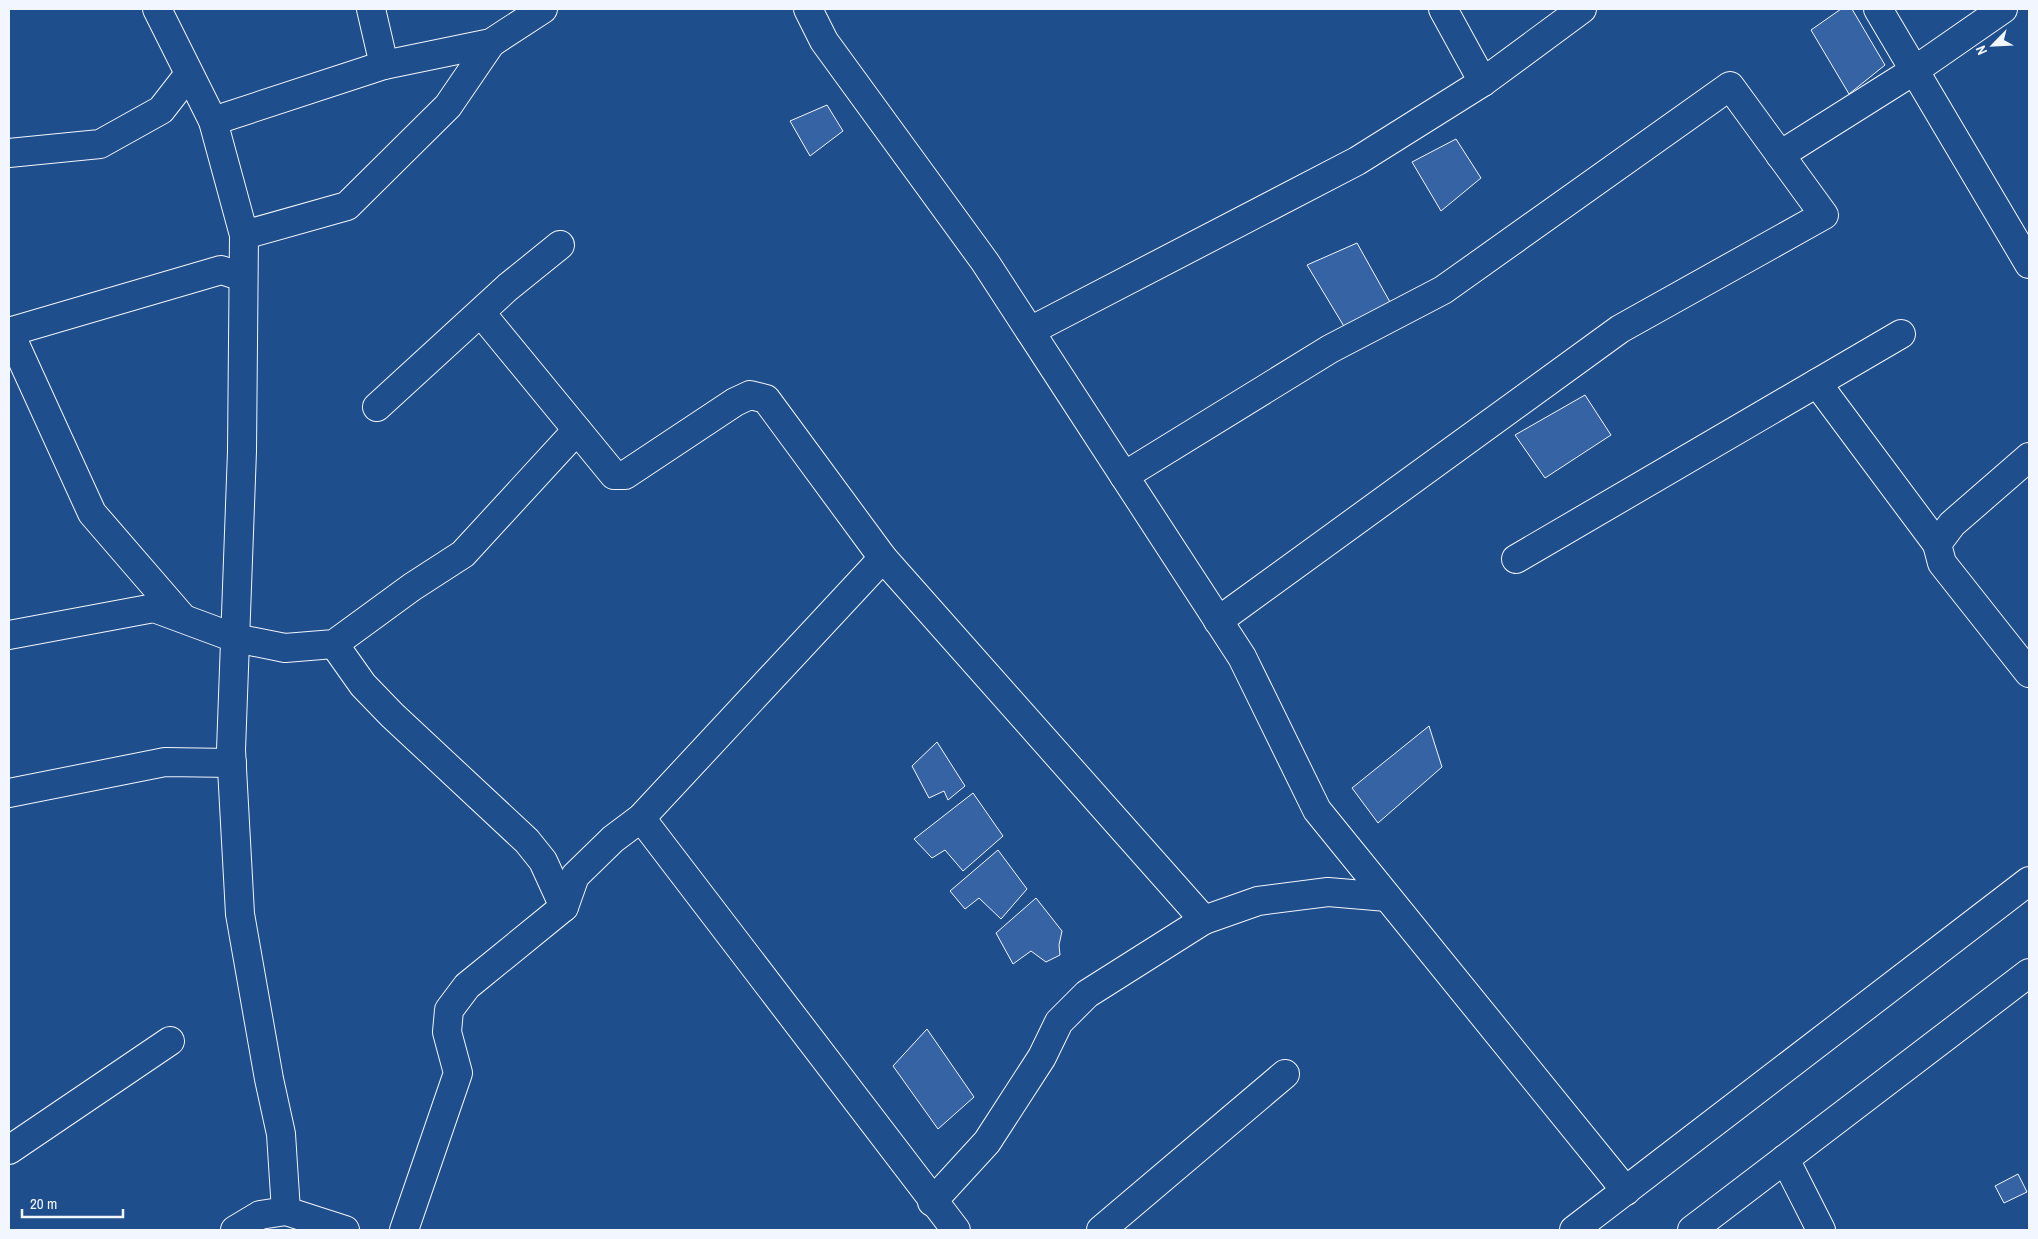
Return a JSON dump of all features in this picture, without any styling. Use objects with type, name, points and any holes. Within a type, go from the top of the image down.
[{"type":"street","points":[[157,9],[212,121],[244,235],[242,452],[232,762],[240,914],[269,1079],[281,1134],[276,1218]]},
{"type":"street","points":[[371,9],[384,65]]},
{"type":"street","points":[[244,235],[347,206],[448,106],[491,43],[542,9]]},
{"type":"street","points":[[808,9],[824,40],[985,262],[1242,657],[1316,810],[1626,1190]]},
{"type":"street","points":[[1443,9],[1483,82]]},
{"type":"street","points":[[1030,332],[1357,161],[1483,82],[1582,9]]},
{"type":"street","points":[[1878,9],[2029,264]]},
{"type":"street","points":[[1780,155],[1915,70],[2003,9]]},
{"type":"street","points":[[212,121],[384,65],[491,43]]},
{"type":"street","points":[[9,153],[100,144],[161,110],[189,74]]},
{"type":"street","points":[[1124,476],[1330,350],[1443,290],[1730,86],[1824,215],[1620,329],[1218,622]]},
{"type":"street","points":[[377,407],[508,287],[560,245]]},
{"type":"street","points":[[182,616],[92,513],[9,332],[221,270],[243,277]]},
{"type":"street","points":[[481,313],[614,475],[625,475],[735,402],[750,395],[766,399],[883,558],[1204,920]]},
{"type":"street","points":[[1516,559],[1901,334]]},
{"type":"street","points":[[1817,383],[1938,544],[1942,563],[2029,673]]},
{"type":"street","points":[[9,635],[154,608],[182,616],[235,638],[284,648],[334,644],[412,587],[464,554],[577,430]]},
{"type":"street","points":[[1938,544],[1952,524],[2029,457]]},
{"type":"street","points":[[404,1230],[458,1073],[447,1032],[449,1010],[467,986],[564,907],[575,876],[589,865],[613,839],[641,818],[883,558]]},
{"type":"street","points":[[334,644],[363,685],[392,716],[527,841],[544,861],[564,907]]},
{"type":"street","points":[[9,793],[165,762],[232,762]]},
{"type":"street","points":[[641,818],[932,1202],[956,1230]]},
{"type":"street","points":[[1574,1230],[2029,880]]},
{"type":"street","points":[[932,1202],[987,1142],[1042,1057],[1059,1022],[1087,994],[1204,920],[1258,901],[1328,892],[1387,897]]},
{"type":"street","points":[[1692,1230],[2029,973]]},
{"type":"street","points":[[9,1150],[170,1041]]},
{"type":"street","points":[[1101,1230],[1285,1074]]},
{"type":"street","points":[[1785,1159],[1822,1230]]},
{"type":"street","points":[[234,1230],[260,1214],[345,1230]]},
{"type":"building","points":[[1841,9],[1852,9],[1885,65],[1849,94],[1811,30]]},
{"type":"building","points":[[827,105],[843,131],[810,156],[790,121]]},
{"type":"building","points":[[1456,139],[1481,178],[1441,211],[1412,162]]},
{"type":"building","points":[[1357,243],[1390,302],[1345,328],[1307,265]]},
{"type":"building","points":[[1585,395],[1611,435],[1545,478],[1515,435]]},
{"type":"building","points":[[1429,726],[1442,767],[1378,823],[1352,788]]},
{"type":"building","points":[[937,742],[965,786],[948,800],[944,791],[929,798],[912,766]]},
{"type":"building","points":[[973,793],[1003,836],[963,871],[945,850],[932,858],[914,839]]},
{"type":"building","points":[[998,850],[1027,889],[1001,919],[979,898],[965,909],[950,891]]},
{"type":"building","points":[[1036,898],[1062,931],[1059,945],[1060,955],[1046,962],[1031,951],[1013,964],[996,933]]},
{"type":"building","points":[[927,1029],[974,1097],[938,1129],[893,1066]]},
{"type":"building","points":[[2018,1174],[2027,1192],[2004,1203],[1995,1186]]}]
